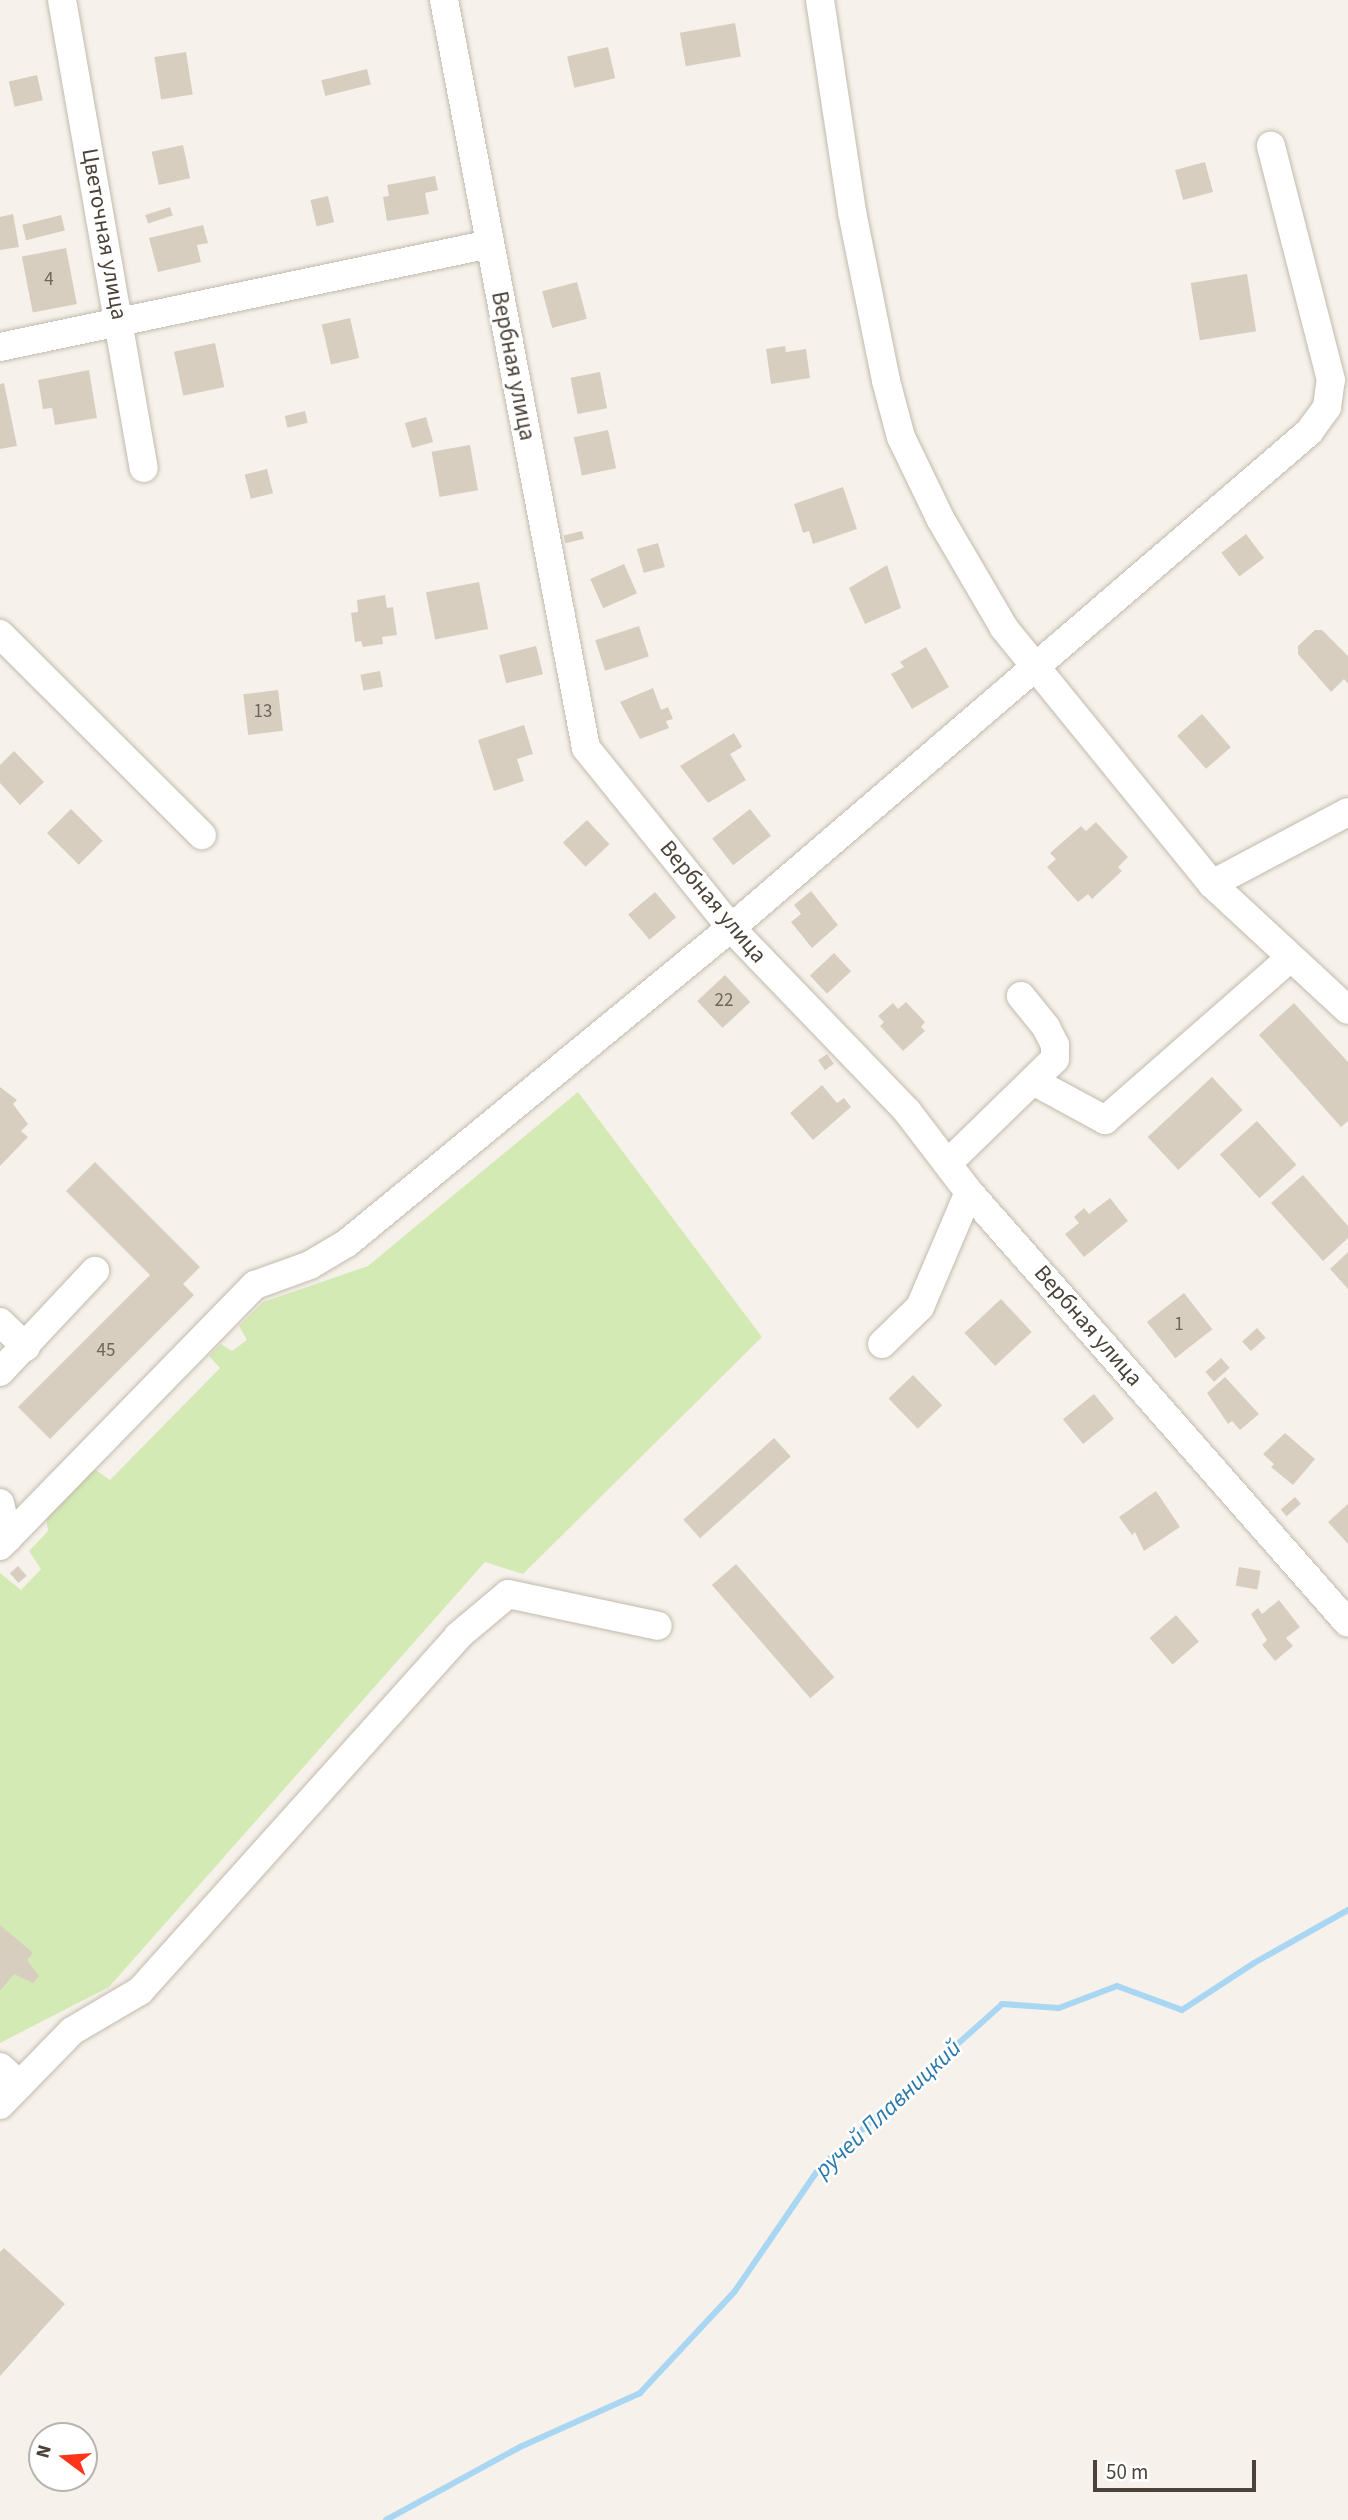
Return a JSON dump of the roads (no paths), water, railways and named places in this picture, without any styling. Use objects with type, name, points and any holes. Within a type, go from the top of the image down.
[{"type":"street","name":"Цветочная улица","points":[[61,0],[144,468]]},
{"type":"street","name":"Вербная улица","points":[[444,0],[586,748],[730,928],[907,1111],[969,1192],[1347,1622]]},
{"type":"street","points":[[820,0],[852,212],[901,437],[941,520],[1004,628],[1212,884],[1348,1010]]},
{"type":"street","points":[[4,1542],[254,1285],[310,1265],[346,1243],[730,928],[1308,432],[1327,407],[1331,380],[1272,146]]},
{"type":"street","points":[[0,347],[490,244]]},
{"type":"street","points":[[0,634],[202,835]]},
{"type":"street","points":[[1212,884],[1348,812]]},
{"type":"street","points":[[1035,1082],[1105,1120],[1290,958]]},
{"type":"street","points":[[948,1163],[1035,1082],[1055,1059],[1055,1045],[1021,996]]},
{"type":"street","points":[[881,1344],[920,1307],[969,1192]]},
{"type":"street","points":[[0,1372],[95,1271]]},
{"type":"street","points":[[0,1322],[26,1347]]},
{"type":"street","points":[[0,1503],[4,1542]]},
{"type":"street","points":[[0,2105],[5,2072],[140,1991],[458,1636],[508,1594],[659,1626]]},
{"type":"waterway","name":"ручей Плавницкий","points":[[386,2520],[520,2447],[640,2393],[735,2291],[820,2167],[1002,2004],[1059,2008],[1117,1986],[1182,2010],[1254,1963],[1348,1910]]}]
